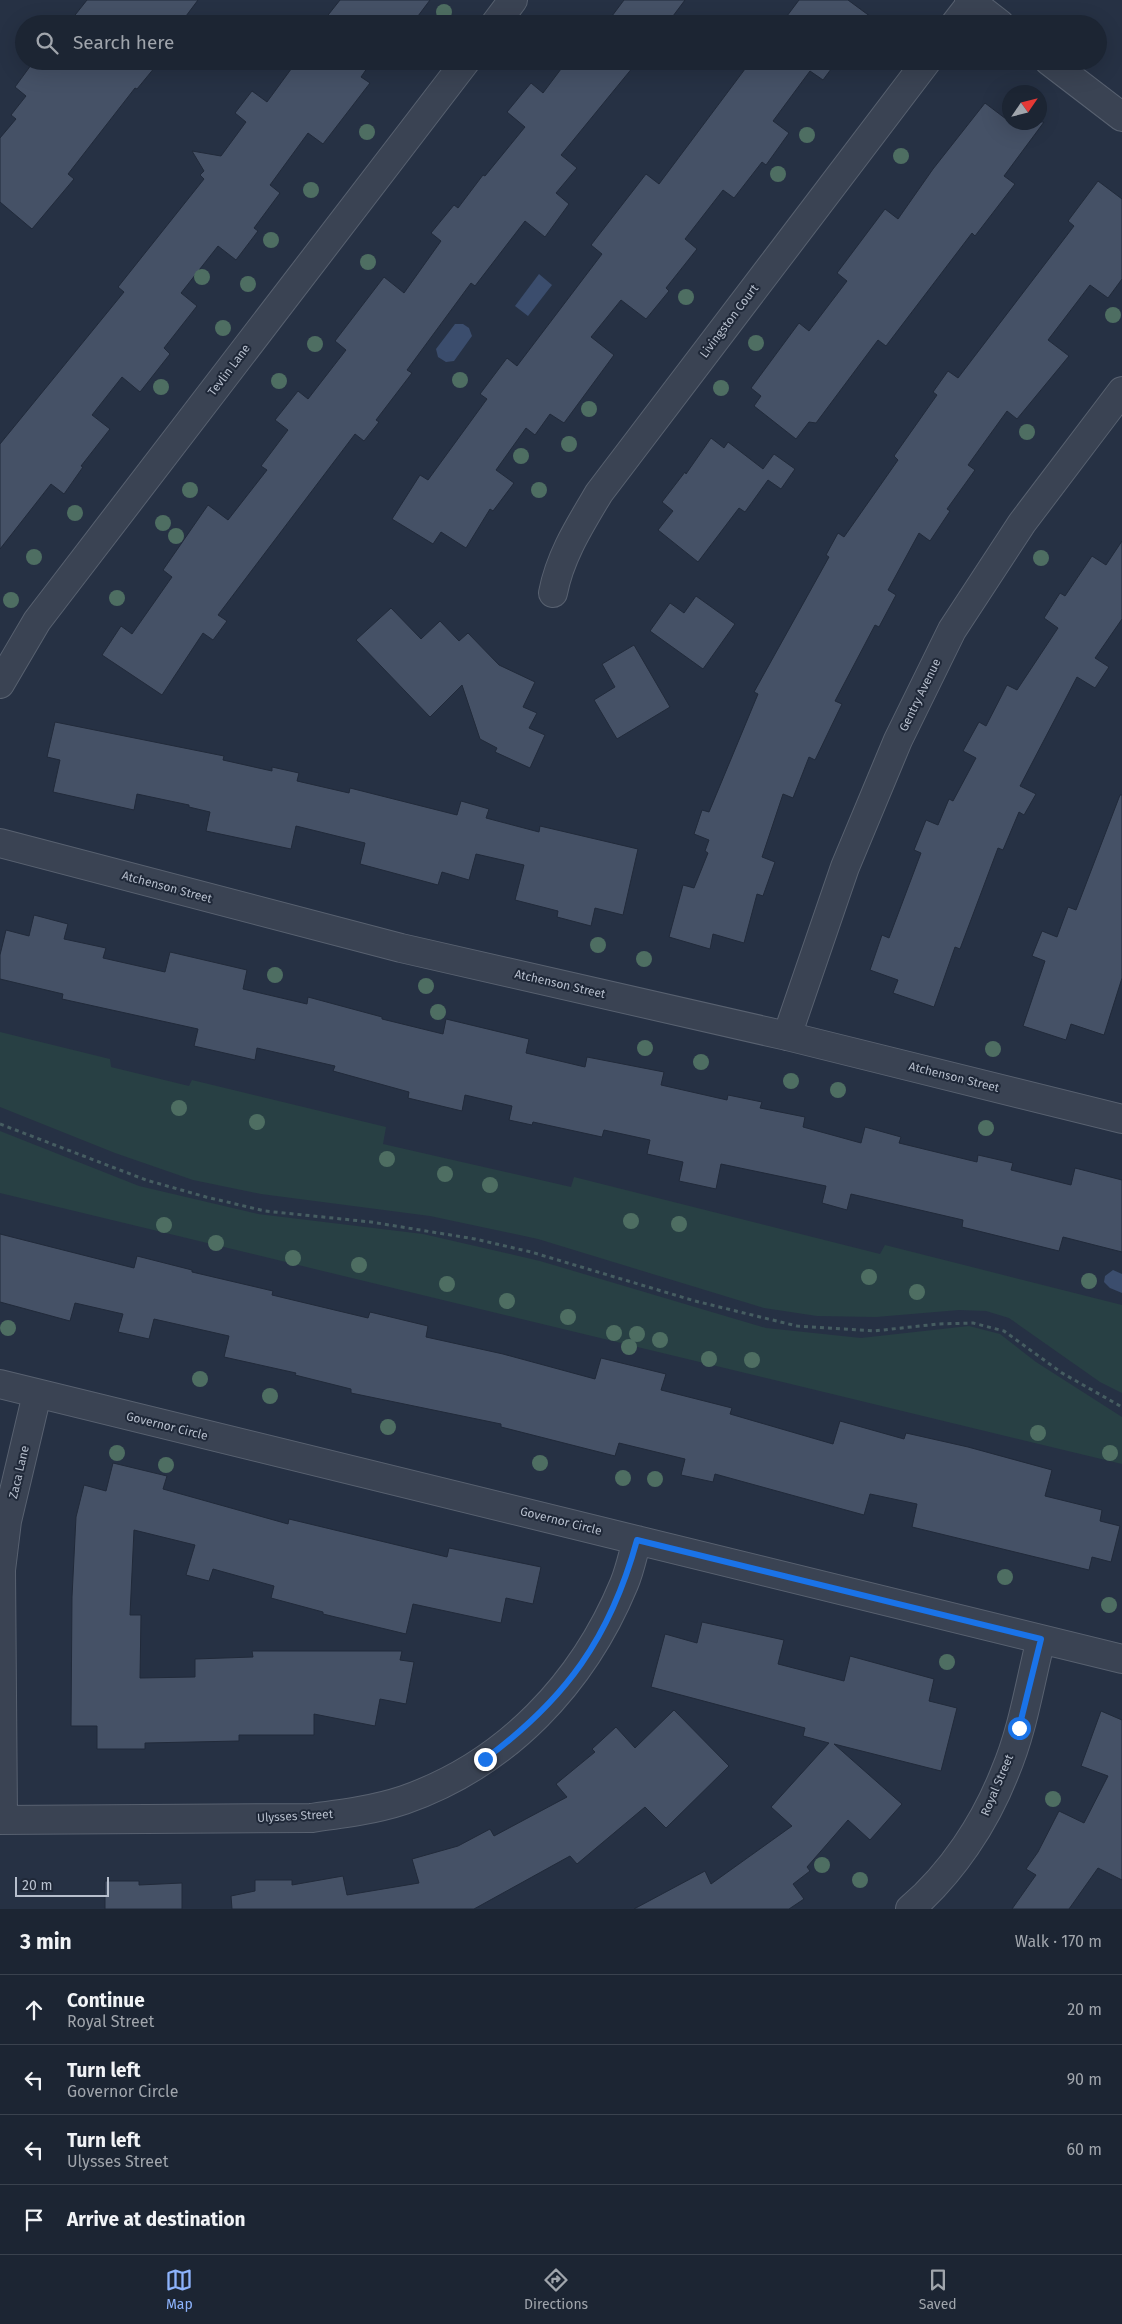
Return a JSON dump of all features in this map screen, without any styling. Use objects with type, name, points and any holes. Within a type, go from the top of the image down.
[{"type":"street","points":[[502,15],[513,0]]},
{"type":"street","points":[[961,15],[970,1],[988,15]]},
{"type":"street","name":"Tevlin Lane","points":[[0,684],[37,621],[459,70]]},
{"type":"street","name":"Livingston Court","points":[[553,593],[557,573],[564,554],[599,493],[919,70]]},
{"type":"street","points":[[1061,70],[1122,117]]},
{"type":"street","name":"Gentry Avenue","points":[[787,1036],[844,867],[898,740],[952,630],[1022,523],[1122,390]]},
{"type":"street","name":"Atchenson Street","points":[[0,843],[400,948],[787,1036],[1122,1119]]},
{"type":"street","name":"Governor Circle","points":[[0,1384],[1122,1659]]},
{"type":"street","name":"Zaca Lane","points":[[2,1820],[1,1570],[7,1521],[38,1394]]},
{"type":"street","name":"Ulysses Street","points":[[2,1820],[311,1818],[368,1809],[403,1800],[440,1785],[485,1759],[520,1733],[553,1701],[570,1680],[603,1631],[625,1582],[637,1540]]},
{"type":"street","name":"Royal Street","points":[[910,1909],[923,1898],[950,1867],[979,1825],[1006,1771],[1041,1639]]},
{"type":"path","points":[[0,1124],[146,1180],[206,1197],[266,1211],[372,1222],[475,1239],[531,1252],[695,1301],[797,1326],[874,1331],[938,1324],[973,1323],[1004,1331],[1062,1373],[1122,1407]]},
{"type":"green space","points":[[0,1032],[110,1059],[111,1067],[189,1086],[192,1080],[386,1127],[383,1144],[571,1187],[574,1177],[880,1254],[885,1245],[1122,1305],[1122,1393],[1100,1382],[1009,1318],[986,1311],[959,1310],[876,1317],[817,1316],[764,1308],[538,1239],[430,1216],[261,1194],[193,1180],[115,1153],[0,1107]]},
{"type":"green space","points":[[0,1131],[139,1186],[258,1214],[423,1234],[540,1261],[766,1328],[861,1338],[969,1326],[1000,1334],[1036,1362],[1122,1417],[1122,1464],[0,1193]]},
{"type":"water","points":[[539,274],[552,285],[528,316],[515,306]]},
{"type":"water","points":[[455,324],[463,324],[469,328],[472,336],[454,361],[446,362],[438,357],[436,349]]},
{"type":"water","points":[[1113,1270],[1122,1274],[1122,1293],[1110,1288],[1104,1282],[1105,1276]]},
{"type":"building","points":[[87,0],[198,0],[187,15],[75,15]]},
{"type":"building","points":[[340,0],[430,0],[419,15],[328,15]]},
{"type":"building","points":[[624,0],[685,0],[674,15],[613,15]]},
{"type":"building","points":[[799,0],[848,0],[868,15],[788,15]]},
{"type":"building","points":[[27,70],[153,70],[137,89],[135,88],[68,174],[74,179],[32,229],[0,202],[0,138],[16,119],[11,115],[26,96],[15,87]]},
{"type":"building","points":[[290,70],[366,70],[361,77],[370,83],[323,144],[308,133],[270,185],[280,193],[254,228],[258,231],[236,260],[218,246],[181,293],[197,306],[164,348],[170,354],[140,392],[122,377],[92,415],[110,429],[81,466],[83,467],[64,494],[51,484],[0,549],[0,444],[124,292],[118,287],[204,179],[200,175],[204,171],[192,151],[221,156],[246,122],[235,113],[252,91],[267,102]]},
{"type":"building","points":[[560,70],[631,70],[561,155],[577,168],[556,193],[569,204],[545,237],[525,221],[475,286],[471,283],[407,370],[412,373],[376,420],[379,422],[364,441],[355,434],[218,615],[227,621],[213,640],[203,633],[162,695],[102,655],[121,626],[132,634],[172,577],[163,570],[208,505],[228,520],[267,470],[261,466],[288,430],[275,420],[298,391],[308,399],[346,350],[335,341],[384,277],[404,293],[441,241],[431,233],[454,205],[458,208],[483,175],[485,176],[525,127],[507,112],[531,83],[543,93]]},
{"type":"building","points":[[744,70],[830,70],[823,80],[810,71],[773,121],[789,133],[766,165],[762,162],[734,198],[723,190],[685,239],[697,249],[666,288],[669,291],[646,319],[621,300],[591,337],[614,355],[564,423],[550,414],[535,435],[526,428],[496,470],[514,483],[493,511],[490,509],[466,548],[441,532],[433,544],[392,519],[420,475],[428,480],[487,399],[480,394],[507,358],[517,366],[602,254],[591,245],[646,174],[659,184]]},
{"type":"building","points":[[985,103],[1002,116],[1002,130],[1038,130],[1004,176],[1015,184],[975,236],[972,233],[886,346],[878,340],[816,423],[809,422],[796,439],[754,406],[761,396],[751,388],[799,323],[809,331],[847,281],[837,273],[885,209],[898,219],[933,169]]},
{"type":"building","points":[[1098,181],[1122,199],[1122,279],[1108,298],[1090,285],[1048,340],[1069,356],[1017,419],[1007,411],[968,465],[975,470],[947,509],[950,511],[930,541],[919,533],[888,590],[896,595],[879,627],[875,625],[835,701],[842,704],[815,760],[809,757],[793,798],[783,794],[762,857],[775,862],[763,896],[757,894],[744,943],[713,934],[710,949],[669,937],[683,885],[694,888],[708,853],[705,851],[709,840],[694,834],[702,810],[709,812],[758,694],[754,692],[829,557],[826,555],[838,533],[844,537],[898,460],[894,456],[937,395],[933,392],[948,371],[958,378],[1074,226],[1068,221]]},
{"type":"building","points":[[711,438],[724,448],[728,442],[763,469],[774,454],[795,469],[781,489],[768,480],[745,512],[739,508],[698,562],[658,530],[673,511],[662,502],[685,472],[686,474]]},
{"type":"building","points":[[1122,541],[1122,619],[1095,658],[1109,667],[1095,688],[1077,677],[1020,786],[1036,794],[1024,815],[1019,812],[1003,850],[998,848],[960,949],[955,947],[934,1007],[893,993],[898,980],[870,970],[882,935],[889,938],[921,853],[914,850],[926,820],[938,825],[949,799],[953,801],[976,758],[963,751],[979,722],[986,726],[1007,685],[1017,690],[1058,628],[1044,618],[1060,593],[1065,596],[1092,556],[1106,565]]},
{"type":"building","points":[[696,596],[735,624],[703,669],[650,631],[670,603],[684,613]]},
{"type":"building","points":[[391,608],[421,639],[440,621],[459,641],[468,633],[499,665],[535,682],[523,707],[537,713],[529,728],[545,735],[530,768],[495,752],[497,748],[480,739],[462,685],[430,717],[356,640]]},
{"type":"building","points":[[634,645],[670,707],[617,739],[594,700],[615,687],[602,664]]},
{"type":"building","points":[[55,722],[224,756],[223,760],[272,771],[272,767],[299,773],[297,781],[349,793],[350,788],[457,815],[461,801],[489,809],[486,818],[539,832],[540,826],[638,849],[623,915],[595,908],[591,926],[557,917],[558,911],[515,900],[524,865],[476,854],[469,880],[442,872],[438,885],[360,864],[365,843],[296,826],[291,849],[206,831],[210,812],[189,807],[189,805],[137,794],[134,810],[53,792],[60,760],[47,757]]},
{"type":"building","points":[[1120,795],[1122,795],[1122,978],[1104,1035],[1071,1024],[1066,1040],[1023,1026],[1045,961],[1032,956],[1042,931],[1057,937],[1068,907],[1076,910]]},
{"type":"building","points":[[34,915],[68,924],[64,939],[106,948],[103,958],[165,972],[170,952],[247,970],[243,989],[307,1004],[308,997],[382,1017],[382,1019],[443,1034],[446,1019],[529,1039],[526,1053],[585,1067],[587,1057],[664,1072],[661,1085],[727,1100],[728,1095],[762,1102],[760,1108],[805,1117],[803,1127],[861,1143],[865,1127],[901,1137],[899,1143],[977,1162],[978,1155],[1013,1163],[1011,1170],[1071,1185],[1075,1168],[1122,1180],[1122,1252],[1063,1237],[1059,1251],[962,1227],[963,1220],[851,1194],[847,1210],[822,1203],[826,1186],[721,1164],[716,1189],[679,1181],[683,1162],[647,1154],[650,1140],[604,1130],[602,1137],[533,1122],[532,1125],[509,1120],[512,1106],[465,1095],[462,1111],[408,1098],[409,1092],[333,1071],[335,1066],[257,1048],[255,1060],[194,1046],[198,1029],[62,999],[63,994],[0,979],[0,955],[6,930],[29,936]]},
{"type":"building","points":[[0,1234],[134,1268],[137,1256],[192,1270],[192,1272],[273,1291],[272,1295],[368,1318],[370,1312],[428,1326],[426,1337],[503,1354],[595,1379],[601,1358],[666,1374],[661,1390],[732,1408],[730,1414],[833,1444],[840,1421],[904,1439],[906,1433],[968,1447],[1052,1470],[1045,1496],[1102,1510],[1100,1521],[1120,1526],[1111,1562],[1092,1557],[1089,1570],[912,1527],[917,1504],[870,1494],[864,1515],[715,1474],[713,1482],[681,1475],[685,1459],[619,1443],[615,1456],[501,1427],[501,1424],[351,1393],[351,1389],[295,1375],[296,1373],[224,1357],[229,1336],[154,1319],[149,1339],[118,1332],[123,1314],[75,1303],[70,1321],[0,1302]]},
{"type":"building","points":[[113,1463],[167,1476],[163,1489],[288,1524],[289,1519],[447,1557],[449,1548],[541,1567],[533,1604],[506,1598],[501,1623],[413,1604],[406,1634],[323,1614],[323,1612],[271,1598],[274,1586],[213,1569],[209,1581],[186,1575],[195,1545],[134,1530],[130,1615],[141,1615],[140,1678],[195,1677],[195,1659],[253,1657],[252,1651],[402,1651],[400,1660],[414,1662],[406,1704],[380,1699],[375,1726],[314,1714],[314,1735],[239,1735],[239,1741],[145,1743],[145,1749],[97,1749],[97,1726],[71,1726],[72,1597],[76,1517],[84,1485],[106,1491]]},
{"type":"building","points":[[702,1622],[784,1640],[778,1664],[844,1681],[850,1656],[934,1679],[929,1701],[957,1708],[941,1771],[834,1744],[902,1804],[870,1840],[848,1820],[807,1867],[810,1871],[793,1884],[804,1899],[789,1909],[634,1909],[705,1871],[711,1884],[792,1826],[771,1807],[829,1743],[803,1736],[805,1728],[651,1687],[665,1634],[697,1643]]},
{"type":"building","points":[[674,1710],[729,1766],[666,1828],[645,1807],[577,1864],[570,1856],[474,1909],[232,1909],[231,1896],[255,1891],[255,1880],[292,1880],[292,1885],[343,1876],[347,1895],[419,1883],[412,1859],[458,1846],[490,1829],[494,1836],[567,1797],[556,1784],[595,1752],[592,1749],[616,1727],[635,1748]]},
{"type":"building","points":[[1101,1711],[1122,1720],[1122,1880],[1098,1868],[1069,1909],[1012,1909],[1036,1875],[1026,1869],[1038,1852],[1059,1811],[1084,1823],[1108,1776],[1081,1766]]},
{"type":"building","points":[[105,1881],[139,1881],[139,1885],[182,1883],[182,1909],[105,1909]]},
{"type":"route","points":[[485,1759],[520,1733],[553,1701],[582,1665],[603,1631],[625,1582],[637,1540],[1041,1639],[1019,1728]]}]
